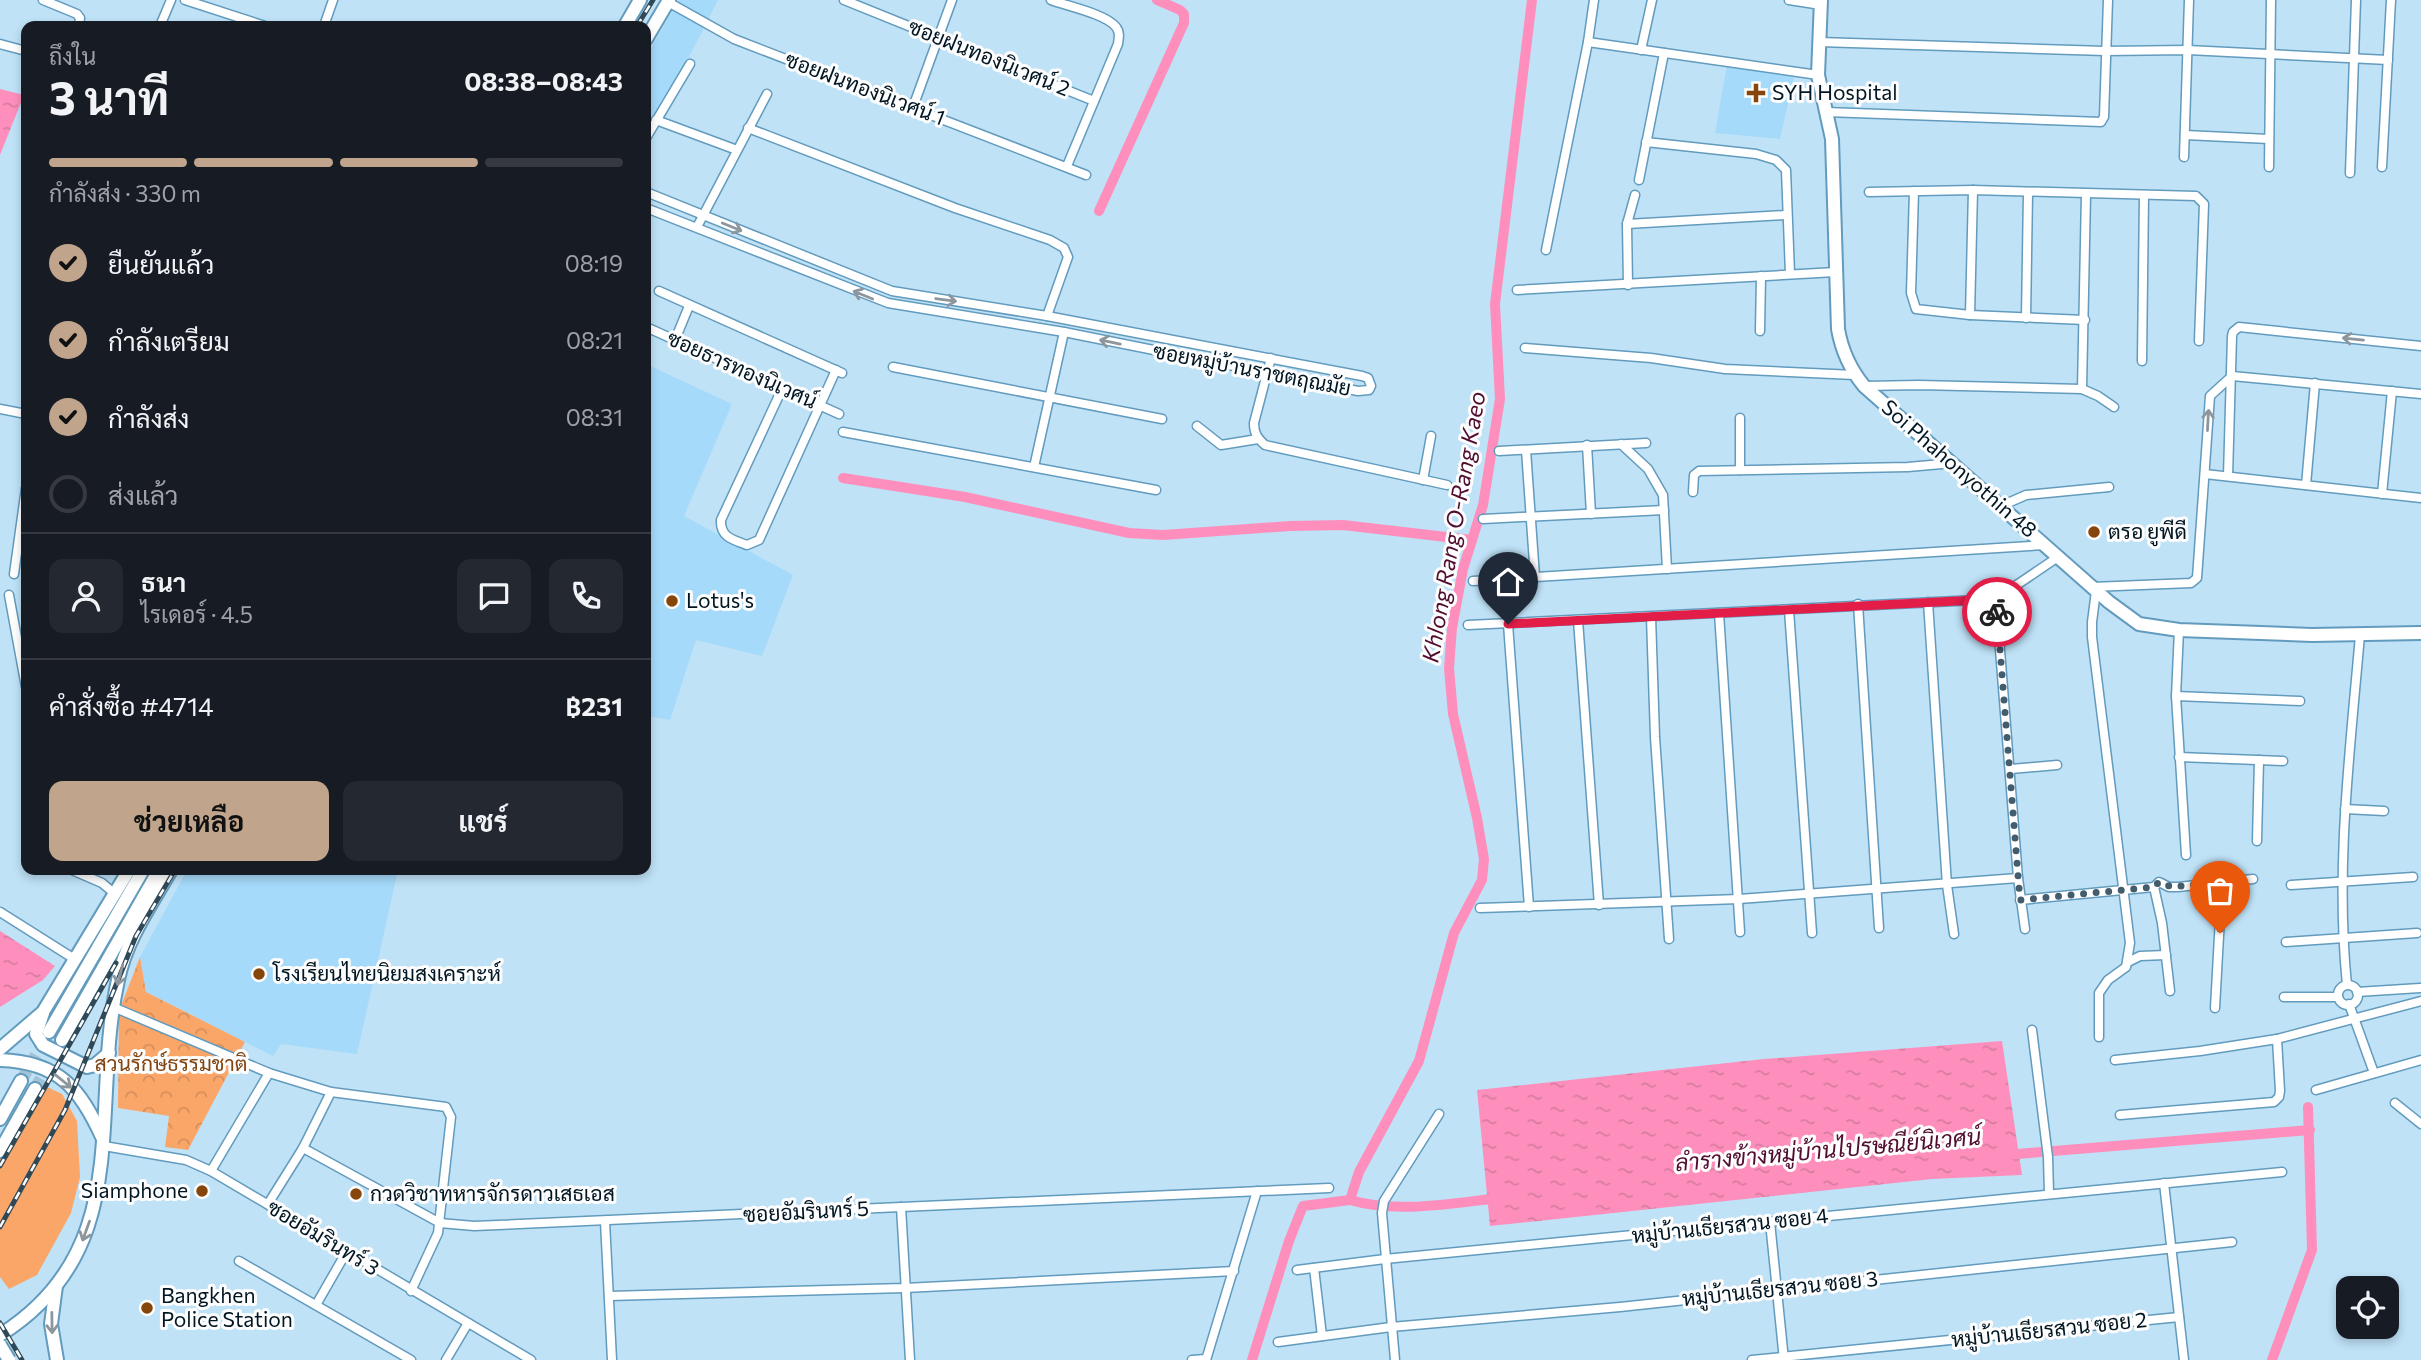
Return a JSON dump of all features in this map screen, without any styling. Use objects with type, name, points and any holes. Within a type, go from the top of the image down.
[{"type":"main road","points":[[628,21],[640,0]]},
{"type":"main road","points":[[651,30],[668,1]]},
{"type":"main road","name":"Soi Phahonyothin 48","points":[[1821,3],[1818,75],[1832,139],[1841,345],[1855,375],[1864,386],[2094,589],[2139,624],[2179,630],[2360,635],[2421,633]]},
{"type":"main road","points":[[109,1053],[95,1065],[88,1067],[43,1045],[36,1034],[43,1012],[126,875]]},
{"type":"main road","points":[[49,1032],[140,875]]},
{"type":"main road","points":[[62,1040],[156,875]]},
{"type":"main road","points":[[0,1335],[31,1312],[56,1286],[83,1240],[98,1191],[113,1007],[118,976],[127,951],[168,875]]},
{"type":"main road","points":[[0,1049],[43,1012]]},
{"type":"main road","points":[[0,1060],[36,1064],[69,1085],[89,1110],[104,1143]]},
{"type":"main road","points":[[0,1119],[21,1081]]},
{"type":"main road","points":[[0,1151],[35,1089]]},
{"type":"main road","points":[[56,1286],[51,1324],[57,1360]]},
{"type":"main road","points":[[0,1345],[9,1360]]},
{"type":"main road","points":[[0,1352],[15,1360]]},
{"type":"street","points":[[43,0],[77,14],[80,21]]},
{"type":"street","points":[[162,21],[171,0]]},
{"type":"street","points":[[185,0],[250,21]]},
{"type":"street","points":[[326,21],[333,0]]},
{"type":"street","name":"ซอยฝนทองนิเวศน์ 2","points":[[844,0],[1094,101]]},
{"type":"street","points":[[914,107],[953,0]]},
{"type":"street","points":[[1051,0],[1108,20],[1117,28],[1119,35],[1118,44],[1067,166]]},
{"type":"street","points":[[1546,250],[1594,0]]},
{"type":"street","points":[[1641,50],[1652,0]]},
{"type":"street","points":[[1789,0],[1821,3]]},
{"type":"street","points":[[1826,112],[2095,123],[2103,120],[2108,0]]},
{"type":"street","points":[[2184,157],[2189,0]]},
{"type":"street","points":[[2269,167],[2271,0]]},
{"type":"street","points":[[2350,173],[2356,0]]},
{"type":"street","points":[[2382,167],[2391,0]]},
{"type":"street","name":"ซอยฝนทองนิเวศน์ 1","points":[[668,1],[734,39],[1086,175]]},
{"type":"street","points":[[1588,42],[1818,75]]},
{"type":"street","points":[[1819,42],[2105,51],[2188,50],[2388,60]]},
{"type":"street","points":[[0,44],[21,50]]},
{"type":"street","points":[[1639,180],[1664,53]]},
{"type":"street","points":[[651,129],[690,64]]},
{"type":"street","points":[[697,227],[767,94]]},
{"type":"street","points":[[656,120],[737,150]]},
{"type":"street","points":[[748,128],[955,208],[1050,240],[1064,248],[1068,257],[1047,316]]},
{"type":"street","points":[[2185,135],[2269,139]]},
{"type":"street","points":[[1646,142],[1756,154],[1776,160],[1786,170],[1790,274]]},
{"type":"street","points":[[1970,315],[1973,190]]},
{"type":"street","points":[[1869,192],[1973,190],[2196,196],[2204,204],[2199,341]]},
{"type":"street","points":[[1914,191],[1912,304],[1916,309],[1970,315],[2085,320]]},
{"type":"street","points":[[2026,318],[2028,193]]},
{"type":"street","name":"ซอยหมู่บ้านราชตฤณมัย","points":[[651,194],[892,292],[1047,316],[1271,358],[1362,376],[1368,378],[1371,386],[1369,390],[1358,391],[1064,332],[899,306],[876,300],[651,210]]},
{"type":"street","points":[[2082,389],[2086,194]]},
{"type":"street","points":[[1628,285],[1627,224],[1634,195]]},
{"type":"street","points":[[2142,361],[2144,195]]},
{"type":"street","points":[[1627,224],[1786,215]]},
{"type":"street","points":[[1517,290],[1836,272]]},
{"type":"street","points":[[1760,331],[1761,276]]},
{"type":"street","points":[[659,291],[839,371],[819,405],[759,540],[747,545],[726,537],[721,530],[721,520],[782,389]]},
{"type":"street","points":[[974,316],[978,304]]},
{"type":"street","points":[[675,340],[689,306]]},
{"type":"street","points":[[2228,476],[2232,336],[2239,327],[2421,346]]},
{"type":"street","name":"ซอยธารทองนิเวศน์","points":[[651,329],[839,414]]},
{"type":"street","points":[[1034,467],[1064,332]]},
{"type":"street","points":[[1168,354],[1172,339]]},
{"type":"street","points":[[1525,348],[1651,358],[1725,369],[1855,375]]},
{"type":"street","points":[[1271,358],[1254,423],[1254,431],[1265,445],[1447,485]]},
{"type":"street","points":[[893,367],[1162,419]]},
{"type":"street","points":[[2099,1037],[2099,993],[2101,987],[2126,967],[2130,943],[2092,637],[2094,589],[2195,581],[2198,572],[2210,396],[2232,376],[2421,394]]},
{"type":"street","points":[[2306,485],[2315,383]]},
{"type":"street","points":[[1864,386],[1919,384],[2082,389],[2114,407]]},
{"type":"street","points":[[2382,494],[2392,391]]},
{"type":"street","points":[[0,409],[21,413]]},
{"type":"street","points":[[1740,418],[1740,470]]},
{"type":"street","points":[[1197,426],[1221,445],[1258,439]]},
{"type":"street","points":[[843,432],[1156,490]]},
{"type":"street","points":[[1423,480],[1430,436]]},
{"type":"street","points":[[1499,452],[1646,443]]},
{"type":"street","points":[[1621,444],[1648,468],[1662,495],[1667,569]]},
{"type":"street","points":[[1587,445],[1591,514]]},
{"type":"street","points":[[1526,450],[1535,577]]},
{"type":"street","points":[[1693,492],[1695,472],[1908,467],[1953,463]]},
{"type":"street","points":[[2205,474],[2421,498]]},
{"type":"street","points":[[2001,506],[2026,495],[2109,487]]},
{"type":"street","points":[[1483,519],[1664,510]]},
{"type":"street","points":[[14,574],[21,524]]},
{"type":"street","points":[[1473,581],[2045,545]]},
{"type":"street","points":[[1468,625],[1996,599],[2058,557]]},
{"type":"street","points":[[9,595],[21,660]]},
{"type":"street","points":[[1996,599],[2018,878],[2025,929]]},
{"type":"street","points":[[1928,602],[1947,885],[1954,934]]},
{"type":"street","points":[[1858,604],[1879,928]]},
{"type":"street","points":[[1789,610],[1812,933]]},
{"type":"street","points":[[1719,613],[1740,932]]},
{"type":"street","points":[[1651,617],[1669,939]]},
{"type":"street","points":[[1578,620],[1599,905]]},
{"type":"street","points":[[1508,624],[1529,907]]},
{"type":"street","points":[[2179,630],[2176,696],[2186,855]]},
{"type":"street","points":[[2347,985],[2343,938],[2345,808],[2360,635]]},
{"type":"street","points":[[2176,696],[2300,701]]},
{"type":"street","points":[[2179,757],[2283,761]]},
{"type":"street","points":[[2257,841],[2259,760]]},
{"type":"street","points":[[2011,769],[2057,765]]},
{"type":"street","points":[[2345,808],[2384,811]]},
{"type":"street","points":[[84,875],[102,883],[115,894]]},
{"type":"street","points":[[2291,886],[2413,877]]},
{"type":"street","points":[[1480,908],[1739,899],[2018,878]]},
{"type":"street","points":[[2020,900],[2124,891],[2154,887],[2159,882],[2172,887],[2253,879]]},
{"type":"street","points":[[2216,1008],[2222,882]]},
{"type":"street","points":[[2154,887],[2166,955],[2169,991]]},
{"type":"street","points":[[0,912],[76,960]]},
{"type":"street","points":[[2286,942],[2417,933]]},
{"type":"street","points":[[2128,962],[2140,956],[2166,955]]},
{"type":"street","points":[[2338,997],[2343,1003],[2349,1004],[2356,1000],[2355,988],[2347,985]]},
{"type":"street","points":[[2338,997],[2340,989],[2347,985]]},
{"type":"street","points":[[2357,992],[2420,988]]},
{"type":"street","points":[[2284,997],[2338,997]]},
{"type":"street","points":[[2115,1060],[2277,1039],[2421,1001]]},
{"type":"street","points":[[2349,1004],[2374,1073]]},
{"type":"street","points":[[113,1007],[269,1073],[331,1092],[442,1105],[448,1109],[450,1117],[440,1223],[436,1242],[411,1290]]},
{"type":"street","points":[[2032,1030],[2047,1153],[2049,1194]]},
{"type":"street","points":[[2120,1115],[2274,1102],[2280,1091],[2277,1039]]},
{"type":"street","points":[[2316,1090],[2421,1060]]},
{"type":"street","points":[[211,1171],[269,1073]]},
{"type":"street","points":[[268,1204],[303,1148],[331,1092]]},
{"type":"street","points":[[2395,1103],[2421,1124]]},
{"type":"street","points":[[1395,1360],[1385,1259],[1382,1213],[1384,1201],[1439,1114]]},
{"type":"street","name":"ซอยอัมรินทร์ 3","points":[[104,1143],[186,1160],[211,1171],[531,1360]]},
{"type":"street","name":"ซอยอัมรินทร์ 5","points":[[303,1148],[440,1223],[474,1226],[1329,1188]]},
{"type":"street","name":"หมู่บ้านเธียรสวน ซอย 4","points":[[1297,1270],[1385,1259],[2282,1172]]},
{"type":"street","points":[[2164,1183],[2184,1360]]},
{"type":"street","points":[[1192,1360],[1206,1360],[1256,1191]]},
{"type":"street","points":[[901,1207],[910,1360]]},
{"type":"street","points":[[604,1221],[612,1360]]},
{"type":"street","points":[[1770,1222],[1784,1358]]},
{"type":"street","name":"หมู่บ้านเธียรสวน ซอย 3","points":[[1278,1342],[1391,1327],[1620,1307],[2232,1242]]},
{"type":"street","points":[[316,1305],[347,1251]]},
{"type":"street","points":[[239,1261],[411,1360]]},
{"type":"street","points":[[1314,1268],[1322,1336]]},
{"type":"street","points":[[609,1296],[905,1288],[1234,1270]]},
{"type":"street","name":"หมู่บ้านเธียรสวน ซอย 2","points":[[1752,1360],[2179,1317]]},
{"type":"street","points":[[446,1360],[468,1323]]},
{"type":"shaded area","points":[[679,0],[718,0],[689,57],[696,61],[665,118],[655,114],[651,122],[651,48]]},
{"type":"shaded area","name":"SYH Hospital","points":[[1727,65],[1794,77],[1780,139],[1715,133]]},
{"type":"shaded area","points":[[651,366],[732,404],[684,516],[793,575],[762,656],[696,640],[670,720],[651,717]]},
{"type":"shaded area","name":"โรงเรียนไทยนิยมสงเคราะห์","points":[[184,875],[397,875],[357,1054],[281,1044],[273,1056],[146,992],[140,957]]},
{"type":"green space","name":"สวนรักษ์ธรรมชาติ","points":[[140,957],[146,992],[245,1042],[188,1150],[165,1147],[169,1116],[118,1108],[119,1011]]},
{"type":"green space","points":[[43,1085],[62,1094],[77,1121],[80,1177],[71,1213],[37,1275],[9,1289],[0,1277],[0,1158]]},
{"type":"water","points":[[0,89],[21,94],[21,102],[0,155]]},
{"type":"water","points":[[0,931],[55,966],[43,980],[0,1007]]},
{"type":"water","points":[[2002,1041],[2022,1175],[1932,1179],[1490,1226],[1477,1090],[1764,1059]]},
{"type":"waterway","points":[[1099,211],[1184,23],[1184,14],[1180,10],[1157,0]]},
{"type":"waterway","name":"Khlong Rang O-Rang Kaeo","points":[[1252,1360],[1289,1241],[1303,1206],[1350,1200],[1359,1172],[1419,1061],[1454,933],[1482,880],[1484,859],[1453,714],[1449,668],[1452,628],[1463,569],[1483,505],[1500,399],[1495,304],[1532,0]]},
{"type":"waterway","points":[[843,478],[965,497],[1129,533],[1163,535],[1343,525],[1472,540]]},
{"type":"waterway","name":"ลำรางข้างหมู่บ้านไปรษณีย์นิเวศน์","points":[[2272,1360],[2312,1250],[2308,1107]]},
{"type":"waterway","name":"ลำรางข้างหมู่บ้านไปรษณีย์นิเวศน์","points":[[2005,1155],[2310,1130]]},
{"type":"waterway","name":"ลำรางข้างหมู่บ้านไปรษณีย์นิเวศน์","points":[[1350,1200],[1406,1207],[1501,1198]]},
{"type":"tunnel","points":[[21,1081],[47,1036]]},
{"type":"tunnel","points":[[35,1089],[62,1040]]},
{"type":"railway","points":[[640,21],[653,0]]},
{"type":"railway","points":[[0,1227],[65,1110],[136,936],[172,875]]},
{"type":"railway","points":[[0,1166],[116,963]]},
{"type":"railway","points":[[0,1323],[22,1360]]},
{"type":"way so far","points":[[1997,612],[2020,900],[2154,887],[2159,882],[2172,887],[2222,882],[2220,933]]},
{"type":"place","name":"SYH Hospital","points":[[1756,93]]},
{"type":"place","name":"ตรอ ยูพีดี","points":[[2094,532]]},
{"type":"place","name":"Lotus's","points":[[672,601]]},
{"type":"place","name":"โรงเรียนไทยนิยมสงเคราะห์","points":[[259,974]]},
{"type":"place","name":"Siamphone","points":[[202,1191]]},
{"type":"place","name":"กวดวิชาทหารจักรดาวเสธเอส","points":[[356,1194]]},
{"type":"place","name":"Bangkhen Police Station","points":[[147,1308]]},
{"type":"route","points":[[1508,624],[1996,599],[1997,612]]}]
